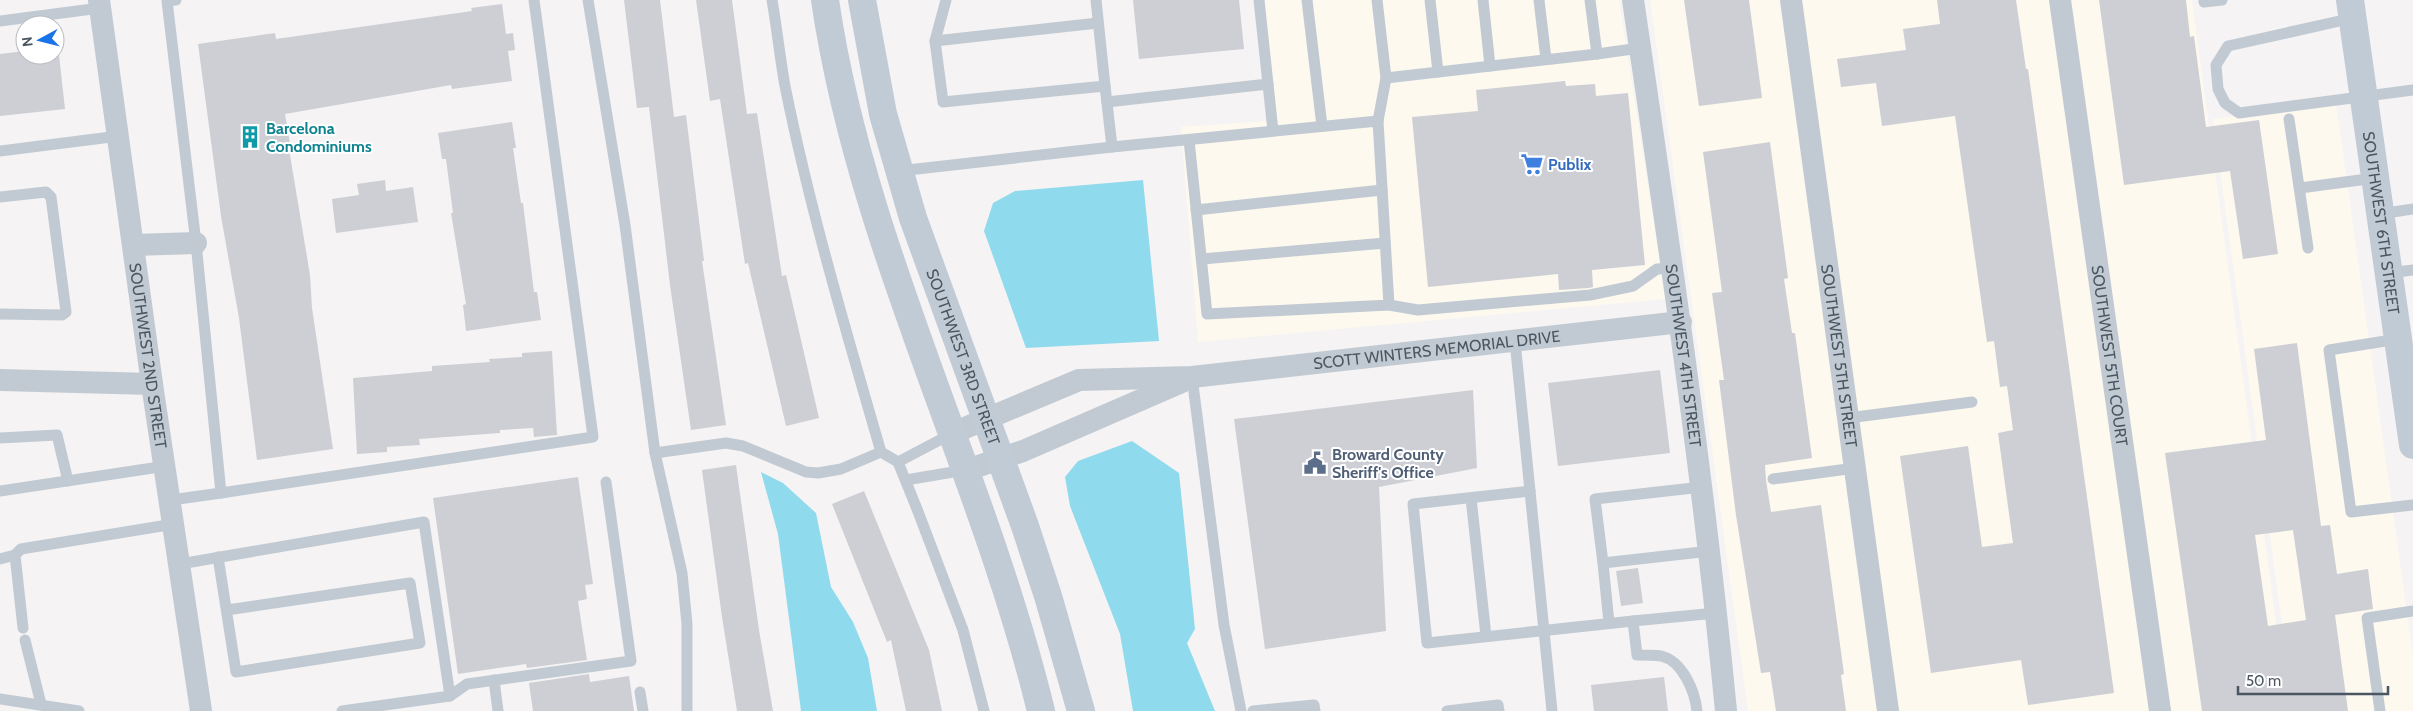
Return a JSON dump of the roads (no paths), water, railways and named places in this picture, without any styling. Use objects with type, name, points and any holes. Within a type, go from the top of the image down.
[{"type":"street","points":[[825,0],[848,123],[868,193],[895,279],[967,470],[1017,624],[1041,711]]},
{"type":"street","name":"SOUTHWEST 4TH STREET","points":[[1632,0],[1681,322],[1710,550],[1726,711]]},
{"type":"street","name":"SOUTHWEST 5TH STREET","points":[[1791,0],[1888,711]]},
{"type":"street","name":"SOUTHWEST 5TH COURT","points":[[2060,0],[2160,711]]},
{"type":"street","name":"SOUTHWEST 2ND STREET","points":[[99,4],[119,136],[152,384],[166,466],[201,711]]},
{"type":"street","name":"SOUTHWEST 3RD STREET","points":[[864,4],[883,114],[899,171],[932,272],[1001,459],[1048,596],[1081,711]]},
{"type":"street","name":"SOUTHWEST 6TH STREET","points":[[2351,9],[2380,214],[2401,271],[2398,339],[2408,376],[2413,445]]},
{"type":"street","points":[[134,244],[196,243]]},
{"type":"street","name":"SCOTT WINTERS MEMORIAL DRIVE","points":[[953,433],[1079,380],[1192,378],[1681,322]]},
{"type":"street","name":"SCOTT WINTERS MEMORIAL DRIVE","points":[[967,470],[1001,459],[1192,378]]},
{"type":"street","points":[[0,380],[152,384]]},
{"type":"lane","points":[[176,0],[167,1],[196,243],[221,492]]},
{"type":"lane","points":[[171,500],[593,437],[534,0]]},
{"type":"lane","points":[[588,0],[625,225],[655,453],[682,573],[687,624],[687,711]]},
{"type":"lane","points":[[772,0],[785,84],[839,309],[882,452],[898,462],[906,480],[963,630],[984,711]]},
{"type":"lane","points":[[946,0],[935,41],[943,102],[1105,86]]},
{"type":"lane","points":[[1096,0],[1112,147]]},
{"type":"lane","points":[[1260,0],[1273,132]]},
{"type":"lane","points":[[1307,0],[1322,126]]},
{"type":"lane","points":[[1377,0],[1386,78],[1378,121],[1389,304]]},
{"type":"lane","points":[[1430,0],[1438,72]]},
{"type":"lane","points":[[1483,0],[1490,66]]},
{"type":"lane","points":[[1538,0],[1546,59]]},
{"type":"lane","points":[[1590,0],[1596,54]]},
{"type":"lane","points":[[2204,0],[2204,2],[2222,0]]},
{"type":"lane","points":[[0,22],[99,4]]},
{"type":"lane","points":[[2351,9],[2228,46],[2216,65],[2218,89],[2225,103],[2239,113],[2413,90]]},
{"type":"lane","points":[[935,41],[1098,23]]},
{"type":"lane","points":[[1386,78],[1640,48]]},
{"type":"lane","points":[[1107,102],[1268,84]]},
{"type":"lane","points":[[2289,119],[2308,248]]},
{"type":"lane","points":[[899,171],[1112,147],[1378,121]]},
{"type":"lane","points":[[0,151],[119,136]]},
{"type":"lane","points":[[1189,140],[1207,314],[1389,304],[1418,310],[1590,295],[1633,286],[1657,270],[1673,268]]},
{"type":"lane","points":[[2300,188],[2375,178]]},
{"type":"lane","points":[[1196,210],[1382,190]]},
{"type":"lane","points":[[0,197],[46,192],[51,198],[66,312],[62,315],[0,314]]},
{"type":"lane","points":[[2380,214],[2413,209]]},
{"type":"lane","points":[[1202,259],[1385,242]]},
{"type":"lane","points":[[2398,339],[2330,350],[2351,512],[2413,505]]},
{"type":"lane","points":[[1515,340],[1552,711]]},
{"type":"lane","points":[[1192,378],[1224,625],[1241,711]]},
{"type":"lane","points":[[1848,418],[1972,402]]},
{"type":"lane","points":[[898,462],[953,433]]},
{"type":"lane","points":[[0,438],[57,435],[68,481]]},
{"type":"lane","points":[[655,453],[726,443],[743,446],[806,472],[818,472],[841,469],[882,452]]},
{"type":"lane","points":[[0,491],[166,466]]},
{"type":"lane","points":[[1773,478],[1855,468]]},
{"type":"lane","points":[[906,480],[967,470]]},
{"type":"lane","points":[[342,711],[450,696],[467,684],[631,661],[606,482]]},
{"type":"lane","points":[[1609,623],[1595,499],[1702,487]]},
{"type":"lane","points":[[1530,491],[1413,504],[1427,643],[1716,613]]},
{"type":"lane","points":[[1471,498],[1486,636]]},
{"type":"lane","points":[[180,564],[424,522],[450,696]]},
{"type":"lane","points":[[0,559],[15,555],[21,549],[174,524]]},
{"type":"lane","points":[[1603,563],[1710,550]]},
{"type":"lane","points":[[15,555],[23,628]]},
{"type":"lane","points":[[218,557],[236,672],[420,643],[410,583],[227,610]]},
{"type":"lane","points":[[2380,711],[2367,618],[2413,611]]},
{"type":"lane","points":[[1633,621],[1637,655],[1662,656],[1674,664],[1689,684],[1697,711]]},
{"type":"lane","points":[[25,640],[41,704]]},
{"type":"lane","points":[[494,680],[498,711]]},
{"type":"lane","points":[[640,692],[642,711]]},
{"type":"lane","points":[[0,699],[79,711]]},
{"type":"lane","points":[[1253,711],[1314,705],[1315,711]]},
{"type":"lane","points":[[1448,711],[1498,705],[1499,711]]},
{"type":"water","points":[[1143,180],[1159,341],[1026,348],[984,231],[993,203],[1015,191]]},
{"type":"water","points":[[1132,441],[1179,473],[1195,629],[1187,643],[1215,711],[1133,711],[1120,634],[1070,506],[1065,477],[1078,461]]},
{"type":"water","points":[[761,472],[783,483],[816,513],[831,587],[853,622],[868,658],[877,711],[801,711],[778,534]]},
{"type":"place","name":"Barcelona Condominiums","points":[[250,137]]},
{"type":"place","name":"Publix","points":[[1532,164]]},
{"type":"place","name":"Broward County Sheriff's Office","points":[[1315,463]]}]
